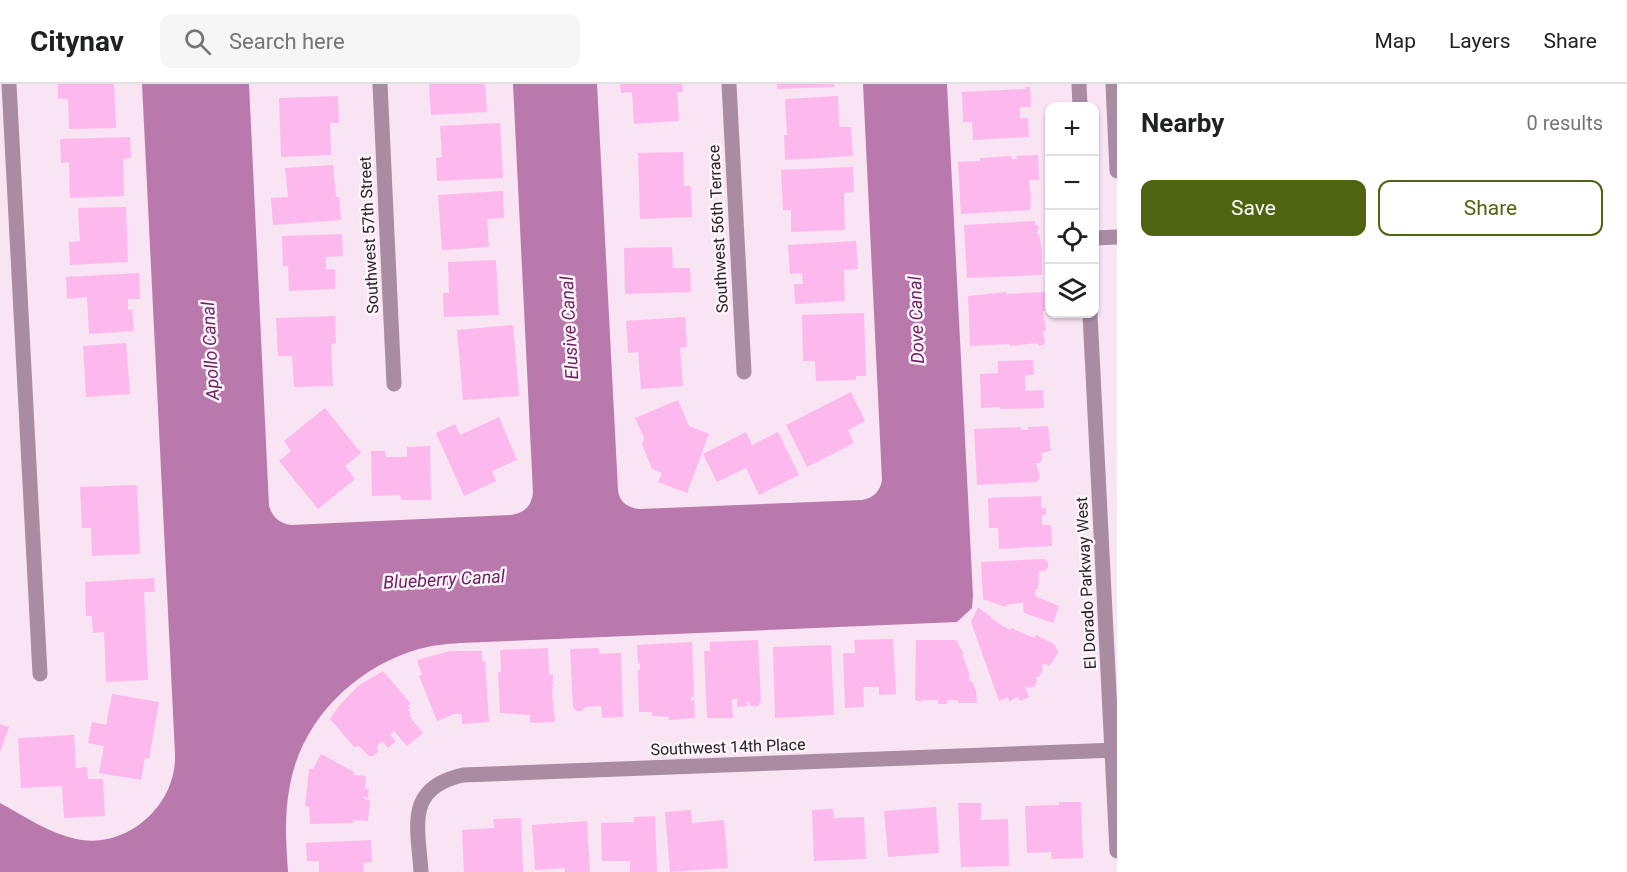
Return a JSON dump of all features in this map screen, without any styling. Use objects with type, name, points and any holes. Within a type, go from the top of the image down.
[{"type":"street","points":[[9,84],[40,674]]},
{"type":"street","name":"Southwest 57th Street","points":[[380,84],[394,384]]},
{"type":"street","name":"Southwest 56th Terrace","points":[[729,84],[744,372]]},
{"type":"street","points":[[1079,84],[1080,102]]},
{"type":"street","points":[[1113,84],[1117,171]]},
{"type":"street","points":[[1099,238],[1117,237]]},
{"type":"street","name":"El Dorado Parkway West","points":[[1090,318],[1114,750],[1117,851]]},
{"type":"street","name":"Southwest 14th Place","points":[[421,872],[418,817],[420,804],[434,786],[447,779],[463,775],[1114,750]]},
{"type":"water","points":[[142,84],[249,84],[269,506],[277,519],[291,525],[511,515],[520,513],[529,506],[533,493],[513,84],[597,84],[618,490],[622,501],[628,506],[640,509],[862,500],[873,496],[880,488],[882,480],[863,84],[947,84],[972,608],[957,622],[460,643],[419,649],[396,657],[354,683],[335,699],[306,738],[296,761],[288,796],[286,828],[288,872],[0,872],[0,803],[56,833],[76,839],[95,841],[113,838],[145,820],[158,806],[168,790],[173,773],[175,754]]},
{"type":"building","points":[[58,84],[114,84],[116,128],[69,129],[68,99],[58,99]]},
{"type":"building","points":[[429,84],[485,84],[487,112],[431,115]]},
{"type":"building","points":[[620,84],[682,84],[683,92],[677,92],[679,121],[634,124],[632,92],[621,93]]},
{"type":"building","points":[[777,84],[834,84],[835,87],[777,89]]},
{"type":"building","points":[[1025,87],[1030,87],[1031,107],[1020,107],[1020,118],[1028,118],[1029,137],[973,140],[972,122],[963,122],[962,92],[1025,89]]},
{"type":"building","points":[[338,96],[339,123],[330,123],[331,155],[281,157],[279,98]]},
{"type":"building","points":[[838,96],[839,127],[851,127],[853,156],[785,160],[784,135],[787,135],[785,99]]},
{"type":"building","points":[[500,123],[503,178],[437,181],[436,158],[442,157],[440,126]]},
{"type":"building","points":[[130,137],[131,158],[123,159],[124,196],[70,198],[69,162],[61,163],[60,139]]},
{"type":"building","points":[[683,152],[684,186],[691,186],[692,217],[640,219],[638,153]]},
{"type":"building","points":[[1038,155],[1039,180],[1029,180],[1030,210],[961,214],[958,162],[1011,156],[1012,159],[1017,159],[1016,156]]},
{"type":"building","points":[[333,165],[341,220],[273,225],[271,198],[288,197],[285,168]]},
{"type":"building","points":[[853,167],[854,192],[844,193],[845,230],[791,232],[791,210],[783,210],[781,170]]},
{"type":"building","points":[[503,191],[504,218],[487,219],[489,247],[442,250],[438,195]]},
{"type":"building","points":[[126,207],[128,262],[70,265],[69,242],[80,241],[78,208]]},
{"type":"building","points":[[1035,221],[1035,225],[1039,226],[1037,234],[1039,234],[1042,251],[1042,275],[967,278],[964,225]]},
{"type":"building","points":[[342,234],[343,256],[326,257],[326,269],[335,269],[335,289],[289,291],[288,266],[283,266],[282,236]]},
{"type":"building","points":[[856,241],[858,269],[844,270],[845,301],[795,304],[794,284],[803,284],[802,273],[790,274],[788,245]]},
{"type":"building","points":[[672,247],[673,268],[690,268],[691,292],[625,294],[624,248]]},
{"type":"building","points":[[496,260],[499,315],[444,317],[443,293],[449,293],[448,262]]},
{"type":"building","points":[[139,273],[140,299],[128,299],[128,310],[132,309],[134,331],[89,334],[87,297],[67,299],[66,277]]},
{"type":"building","points":[[1006,292],[1006,294],[1045,292],[1045,311],[1043,311],[1046,331],[1043,331],[1045,342],[1039,346],[1037,343],[970,346],[968,296]]},
{"type":"building","points":[[864,313],[866,376],[856,376],[856,380],[816,381],[815,361],[803,361],[802,315]]},
{"type":"building","points":[[335,316],[336,343],[331,344],[333,386],[294,387],[292,356],[278,356],[276,318]]},
{"type":"building","points":[[685,317],[687,347],[680,348],[683,386],[641,389],[638,352],[628,353],[626,321]]},
{"type":"building","points":[[513,325],[519,396],[463,400],[457,330]]},
{"type":"building","points":[[126,343],[130,394],[86,397],[83,346]]},
{"type":"building","points":[[1033,360],[1034,375],[1025,375],[1025,391],[1043,390],[1044,408],[981,408],[980,374],[998,373],[998,361]]},
{"type":"building","points":[[851,392],[865,421],[848,430],[854,443],[807,467],[786,425]]},
{"type":"building","points":[[678,400],[689,426],[709,434],[687,493],[658,482],[662,473],[652,469],[642,444],[644,438],[635,418]]},
{"type":"building","points":[[325,408],[361,453],[345,466],[355,479],[318,509],[279,461],[291,451],[284,441]]},
{"type":"building","points":[[499,417],[517,460],[492,471],[496,481],[464,496],[436,433],[455,424],[460,435]]},
{"type":"building","points":[[1048,426],[1051,451],[1041,453],[1042,460],[1036,463],[1040,477],[1037,482],[977,485],[974,429],[1021,427],[1021,430],[1028,430],[1028,427]]},
{"type":"building","points":[[746,432],[752,445],[778,432],[799,475],[759,495],[746,468],[717,482],[703,454]]},
{"type":"building","points":[[430,446],[431,500],[401,500],[400,495],[372,496],[371,451],[385,451],[386,457],[407,457],[407,447]]},
{"type":"building","points":[[137,485],[140,554],[92,556],[91,528],[82,528],[80,487]]},
{"type":"building","points":[[1041,496],[1041,508],[1046,508],[1046,515],[1042,515],[1042,525],[1051,525],[1052,546],[999,549],[998,528],[989,528],[988,498]]},
{"type":"building","points":[[1044,559],[1048,562],[1048,567],[1045,571],[1039,571],[1038,589],[1036,589],[1035,596],[1059,606],[1053,623],[1024,613],[1023,603],[1007,604],[1006,607],[983,599],[981,562]]},
{"type":"building","points":[[154,578],[155,592],[144,592],[148,680],[106,682],[104,632],[93,633],[92,616],[86,616],[85,582]]},
{"type":"building","points":[[978,607],[1002,626],[1034,638],[1036,635],[1054,644],[1058,652],[1054,660],[1049,666],[1041,665],[1043,669],[1040,676],[1036,677],[1035,686],[1030,688],[1025,686],[1029,697],[1020,701],[1018,697],[1009,701],[1008,697],[999,701],[971,622]]},
{"type":"building","points":[[893,639],[896,694],[879,695],[879,687],[863,687],[864,707],[845,708],[843,653],[855,653],[854,640]]},
{"type":"building","points":[[758,640],[761,702],[759,706],[750,706],[750,702],[747,702],[747,706],[737,707],[737,699],[732,699],[733,718],[707,718],[704,651],[710,651],[710,642]]},
{"type":"building","points":[[916,640],[956,640],[964,654],[962,654],[969,673],[969,682],[972,681],[976,691],[977,703],[958,703],[958,700],[947,700],[947,704],[938,704],[938,700],[921,700],[921,702],[915,700]]},
{"type":"building","points":[[692,642],[694,697],[691,697],[691,701],[694,700],[695,718],[669,720],[669,717],[652,716],[652,712],[639,712],[638,670],[640,670],[640,663],[638,663],[637,645]]},
{"type":"building","points":[[831,645],[834,715],[775,718],[773,647]]},
{"type":"building","points":[[548,648],[549,675],[553,675],[551,685],[555,722],[530,723],[530,715],[500,713],[498,672],[501,672],[500,650]]},
{"type":"building","points":[[599,648],[599,654],[621,653],[623,717],[602,718],[601,706],[585,707],[582,711],[576,711],[573,707],[570,649]]},
{"type":"building","points":[[450,651],[482,651],[482,661],[485,661],[489,722],[462,724],[462,714],[454,714],[437,721],[419,676],[422,675],[417,660]]},
{"type":"building","points":[[383,671],[411,704],[408,706],[411,714],[409,716],[423,733],[407,746],[394,731],[390,735],[396,741],[388,748],[382,741],[377,746],[378,752],[369,756],[359,746],[354,747],[330,719],[358,686]]},
{"type":"building","points":[[112,694],[159,702],[149,759],[145,758],[141,780],[99,773],[104,746],[88,743],[92,722],[106,725]]},
{"type":"building","points":[[0,724],[9,727],[0,752]]},
{"type":"building","points":[[74,735],[76,768],[87,767],[88,779],[103,779],[105,816],[64,818],[62,786],[21,788],[18,738]]},
{"type":"building","points":[[321,754],[354,772],[353,775],[366,776],[365,788],[369,789],[368,798],[364,797],[364,799],[370,800],[368,821],[310,824],[309,807],[305,806],[309,769],[313,769]]},
{"type":"building","points":[[1059,802],[1081,802],[1083,858],[1052,859],[1051,852],[1027,853],[1025,806],[1059,805]]},
{"type":"building","points":[[958,803],[981,803],[981,820],[1008,819],[1009,866],[961,867]]},
{"type":"building","points":[[936,807],[939,853],[888,857],[884,811]]},
{"type":"building","points":[[833,809],[834,818],[864,817],[866,859],[814,861],[812,810]]},
{"type":"building","points":[[691,810],[692,823],[724,820],[728,868],[670,872],[665,812]]},
{"type":"building","points":[[655,816],[657,872],[630,872],[630,861],[602,861],[601,823],[634,822],[634,817]]},
{"type":"building","points":[[521,818],[523,872],[464,872],[462,830],[494,828],[493,819]]},
{"type":"building","points":[[587,821],[590,872],[565,872],[565,868],[535,870],[532,825]]},
{"type":"building","points":[[371,840],[372,862],[363,863],[364,872],[319,872],[319,861],[307,861],[306,843]]},
{"type":"water label","name":"Dove Canal","points":[[916,320]]},
{"type":"water label","name":"Elusive Canal","points":[[569,328]]},
{"type":"water label","name":"Apollo Canal","points":[[210,351]]},
{"type":"water label","name":"Blueberry Canal","points":[[444,579]]}]
